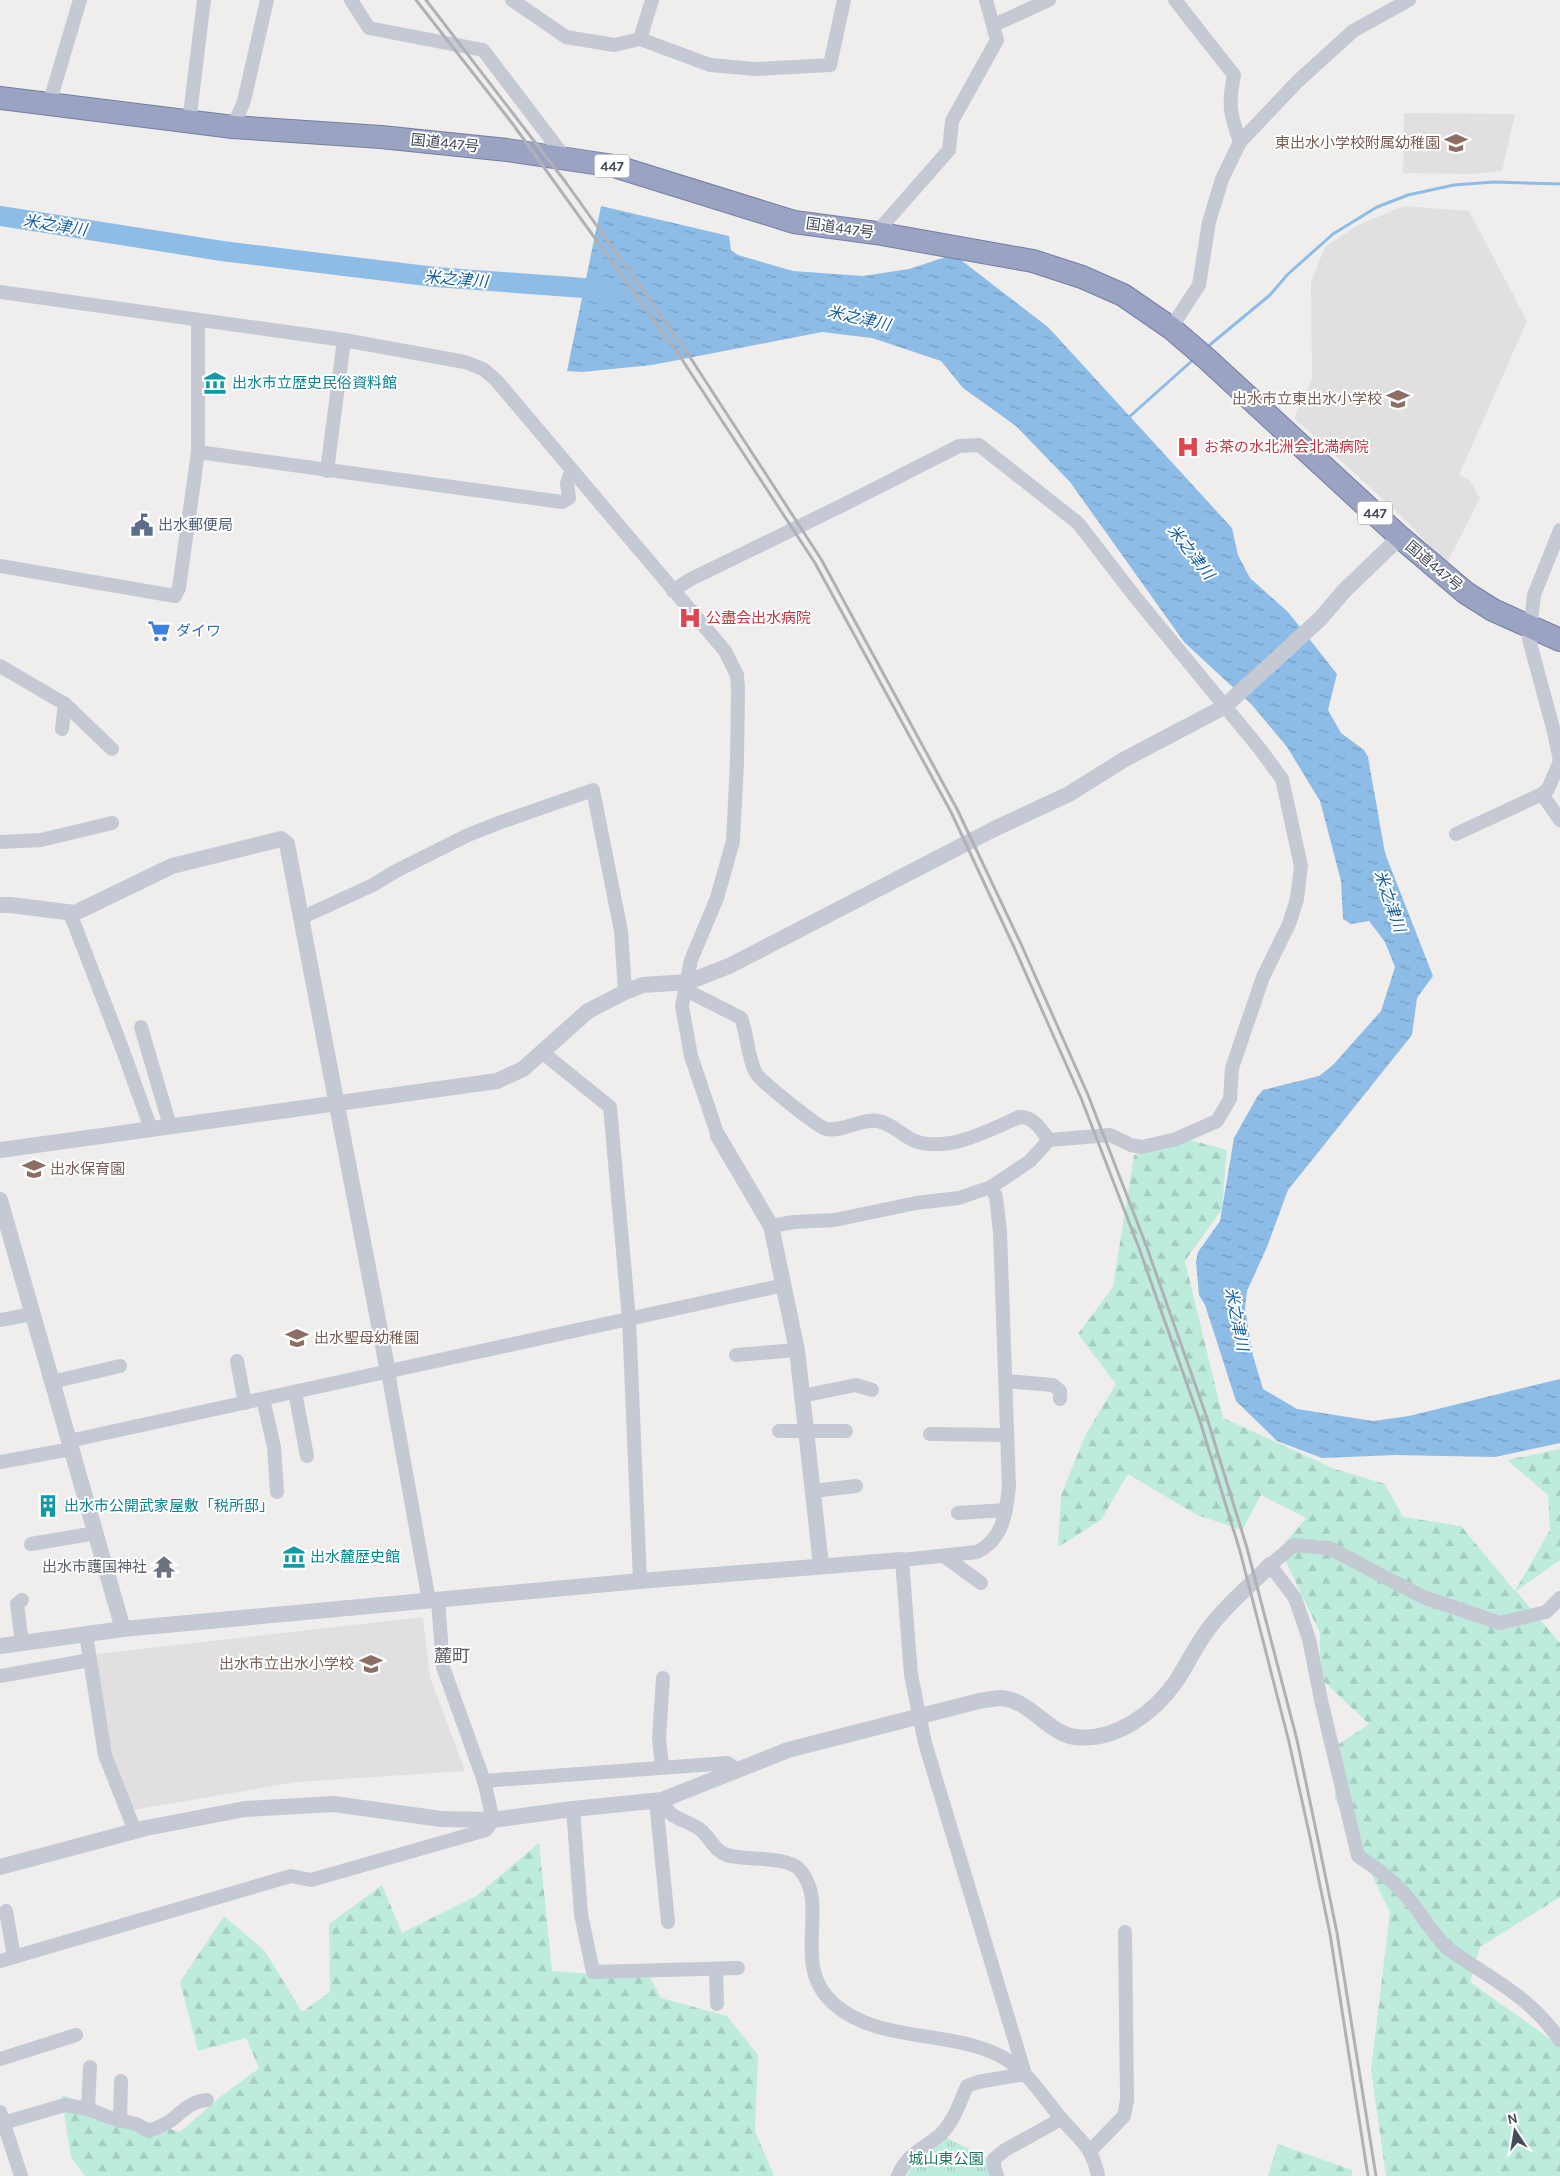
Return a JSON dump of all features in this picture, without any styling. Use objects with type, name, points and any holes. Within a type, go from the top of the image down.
[{"type":"highway","name":"国道447号","points":[[0,98],[233,127],[381,137],[507,150],[614,166],[794,222],[876,233],[1033,261],[1082,277],[1123,295],[1171,328],[1400,537],[1466,593],[1493,610],[1560,640]]},
{"type":"street","points":[[48,104],[80,0]]},
{"type":"street","points":[[189,122],[204,0]]},
{"type":"street","points":[[233,127],[244,101],[267,0]]},
{"type":"street","points":[[351,0],[370,28],[483,50],[566,159]]},
{"type":"street","points":[[514,0],[566,37],[614,45],[640,39],[710,64],[756,69],[830,65],[844,0]]},
{"type":"street","points":[[640,39],[652,0]]},
{"type":"street","points":[[876,233],[949,150],[952,121],[997,40],[986,0]]},
{"type":"street","points":[[994,25],[1049,0]]},
{"type":"street","points":[[1175,0],[1234,75],[1230,96],[1230,114],[1240,142]]},
{"type":"street","points":[[1171,328],[1199,285],[1209,222],[1222,179],[1240,142],[1298,81],[1354,31],[1410,0]]},
{"type":"street","points":[[0,292],[344,340],[456,360],[483,369],[496,380],[725,651],[737,675],[738,689],[733,841],[717,898],[691,960],[682,1006],[691,1056],[718,1136],[771,1226],[797,1350],[821,1566]]},
{"type":"street","points":[[0,566],[175,596],[179,588],[198,452],[198,320]]},
{"type":"street","points":[[327,471],[344,340]]},
{"type":"street","points":[[673,591],[689,580],[959,446],[979,445],[1078,523],[1136,598],[1260,749],[1282,779],[1301,866],[1297,899],[1289,924],[1263,976],[1232,1068],[1230,1100],[1217,1121],[1163,1142],[1142,1147],[1131,1145],[1110,1135],[1050,1140],[1030,1161],[991,1187],[959,1198],[916,1203],[835,1220],[794,1222],[771,1226]]},
{"type":"street","points":[[198,452],[562,502],[569,498],[567,483],[572,470]]},
{"type":"street","points":[[1456,834],[1548,790],[1560,762],[1554,732],[1529,639],[1534,595],[1560,530]]},
{"type":"street","points":[[0,1150],[497,1081],[524,1069],[588,1011],[642,985],[687,986],[729,966],[994,829],[1068,794],[1125,758],[1224,707],[1320,619],[1344,591],[1400,537]]},
{"type":"street","points":[[0,666],[65,704],[112,749]]},
{"type":"street","points":[[62,729],[65,704]]},
{"type":"street","points":[[301,918],[373,885],[396,871],[468,835],[593,790],[621,931],[625,992]]},
{"type":"street","points":[[1542,794],[1560,820]]},
{"type":"street","points":[[0,842],[41,840],[112,823]]},
{"type":"street","points":[[0,905],[75,913],[172,866],[280,839],[286,844],[434,1601],[443,1667],[484,1781],[493,1820],[486,1830],[431,1846],[311,1880],[291,1876],[7,1959],[6,1911]]},
{"type":"street","points":[[70,913],[151,1129]]},
{"type":"street","points":[[687,986],[741,1018],[755,1072],[760,1080],[804,1113],[811,1121],[825,1129],[879,1121],[914,1141],[926,1144],[942,1143],[972,1138],[1026,1116],[1033,1120],[1050,1140]]},
{"type":"street","points":[[141,1027],[170,1126]]},
{"type":"street","points":[[543,1053],[610,1107],[629,1319],[640,1581]]},
{"type":"street","points":[[0,1646],[123,1629],[977,1552],[987,1547],[1000,1533],[1009,1487],[1000,1232],[996,1197],[991,1187]]},
{"type":"street","points":[[0,1200],[123,1629]]},
{"type":"street","points":[[0,1462],[245,1403],[784,1285]]},
{"type":"street","points":[[0,1320],[32,1314]]},
{"type":"street","points":[[736,1355],[797,1350]]},
{"type":"street","points":[[237,1361],[245,1403]]},
{"type":"street","points":[[52,1382],[120,1366]]},
{"type":"street","points":[[1006,1381],[1053,1385],[1060,1392],[1060,1400]]},
{"type":"street","points":[[802,1396],[856,1386],[872,1390]]},
{"type":"street","points":[[295,1392],[307,1456]]},
{"type":"street","points":[[263,1399],[274,1447],[277,1492]]},
{"type":"street","points":[[779,1430],[806,1432],[846,1431]]},
{"type":"street","points":[[930,1434],[1007,1434]]},
{"type":"street","points":[[813,1491],[856,1486]]},
{"type":"street","points":[[958,1513],[1006,1510]]},
{"type":"street","points":[[31,1544],[96,1533]]},
{"type":"street","points":[[0,1867],[135,1831],[245,1809],[334,1804],[440,1819],[493,1820],[659,1800],[788,1750],[979,1701],[1001,1698],[1026,1706],[1065,1734],[1089,1737],[1113,1732],[1142,1718],[1158,1702],[1176,1681],[1192,1652],[1210,1626],[1270,1565],[1294,1545],[1329,1548],[1423,1597],[1500,1623],[1546,1612],[1560,1598]]},
{"type":"street","points":[[944,1556],[981,1583]]},
{"type":"street","points":[[902,1560],[911,1675],[925,1743],[1025,2074]]},
{"type":"street","points":[[1270,1565],[1295,1598],[1309,1640],[1321,1700],[1358,1856],[1382,1872],[1404,1893],[1447,1948],[1528,2002],[1548,2022],[1560,2040]]},
{"type":"street","points":[[22,1600],[17,1604],[22,1643]]},
{"type":"street","points":[[86,1634],[105,1755],[135,1831]]},
{"type":"street","points":[[0,1676],[90,1660]]},
{"type":"street","points":[[662,1767],[659,1738],[663,1678]]},
{"type":"street","points":[[484,1781],[727,1763],[738,1770]]},
{"type":"street","points":[[659,1800],[669,1813],[702,1830],[717,1849],[727,1855],[789,1863],[800,1869],[809,1887],[813,1907],[812,1956],[817,1982],[825,1994],[843,2012],[868,2023],[893,2030],[949,2039],[974,2046],[1008,2061],[1025,2074],[1062,2119],[1091,2150],[1098,2176]]},
{"type":"street","points":[[659,1800],[668,1922]]},
{"type":"street","points":[[573,1809],[581,1914],[593,1972],[738,1968]]},
{"type":"street","points":[[1091,2150],[1124,2116],[1127,2100],[1125,1932]]},
{"type":"street","points":[[716,1968],[717,2004]]},
{"type":"street","points":[[0,2059],[76,2035]]},
{"type":"street","points":[[88,2109],[90,2067]]},
{"type":"street","points":[[898,2176],[903,2163],[942,2132],[955,2114],[966,2086],[978,2082],[1025,2074]]},
{"type":"street","points":[[120,2121],[121,2081]]},
{"type":"street","points":[[21,2176],[2,2118],[65,2105],[88,2109],[120,2121],[136,2124],[149,2131],[170,2121],[198,2100],[207,2100]]},
{"type":"street","points":[[997,2176],[994,2159],[1004,2150],[1062,2119]]},
{"type":"street","points":[[0,2160],[14,2156]]},
{"type":"shaded area","name":"東出水小学校附属幼稚園","points":[[1404,113],[1515,114],[1502,171],[1473,174],[1403,173]]},
{"type":"shaded area","name":"出水市立東出水小学校","points":[[1404,206],[1469,211],[1527,321],[1459,475],[1470,481],[1480,498],[1447,563],[1397,512],[1294,418],[1312,380],[1311,282],[1325,247],[1358,225]]},
{"type":"shaded area","points":[[423,1617],[430,1677],[465,1771],[297,1782],[132,1810],[101,1721],[97,1654]]},
{"type":"green space","points":[[1190,1140],[1227,1150],[1222,1209],[1185,1261],[1223,1418],[1335,1469],[1385,1484],[1403,1517],[1461,1526],[1515,1591],[1550,1530],[1548,1495],[1507,1460],[1560,1449],[1560,1560],[1516,1591],[1560,1643],[1560,1897],[1480,1947],[1470,1982],[1560,2046],[1560,2176],[1386,2176],[1371,2070],[1390,1912],[1335,1799],[1339,1744],[1369,1724],[1319,1677],[1320,1633],[1280,1549],[1306,1518],[1261,1495],[1242,1530],[1197,1515],[1128,1474],[1101,1520],[1058,1547],[1061,1495],[1086,1434],[1116,1384],[1078,1334],[1113,1287],[1134,1155]]},
{"type":"green space","points":[[539,1843],[552,1971],[650,1978],[661,1998],[727,2016],[758,2055],[755,2131],[774,2176],[85,2176],[71,2157],[61,2095],[180,2132],[220,2097],[259,2068],[246,2038],[198,2051],[180,1982],[224,1916],[265,1951],[302,2012],[330,1992],[329,1924],[382,1885],[402,1933],[476,1896]]},
{"type":"green space","name":"城山東公園","points":[[945,2137],[989,2159],[992,2176],[907,2176],[914,2161]]},
{"type":"green space","points":[[1278,2144],[1352,2170],[1352,2176],[1268,2176]]},
{"type":"water","points":[[601,206],[729,236],[731,250],[738,255],[793,271],[863,276],[909,269],[949,256],[957,257],[1048,327],[1232,528],[1238,555],[1250,578],[1288,612],[1337,674],[1328,710],[1341,733],[1364,750],[1368,757],[1385,853],[1433,976],[1417,998],[1412,1035],[1288,1190],[1267,1247],[1247,1291],[1245,1309],[1253,1356],[1263,1389],[1297,1409],[1373,1421],[1409,1416],[1560,1379],[1560,1443],[1495,1457],[1396,1455],[1322,1458],[1277,1441],[1236,1401],[1205,1305],[1199,1295],[1196,1262],[1198,1252],[1220,1221],[1234,1138],[1257,1097],[1263,1090],[1319,1076],[1333,1065],[1381,1011],[1395,967],[1385,942],[1369,921],[1351,924],[1343,919],[1341,881],[1320,801],[1287,747],[1252,705],[1184,642],[1070,482],[1016,426],[963,388],[941,361],[872,338],[822,332],[652,365],[582,372],[567,371]]},
{"type":"waterway","points":[[1206,348],[1270,295],[1287,275],[1333,234],[1377,207],[1408,195],[1454,185],[1494,182],[1560,184]]},
{"type":"waterway","name":"米之津川","points":[[0,216],[222,251],[435,277],[611,290]]},
{"type":"waterway","points":[[1128,418],[1194,359]]},
{"type":"railway","points":[[416,0],[512,123],[679,355],[815,563],[951,812],[1081,1098],[1139,1248],[1200,1421],[1240,1551],[1289,1742],[1330,1934],[1368,2176]]},
{"type":"railway","points":[[426,0],[567,184],[686,351],[821,559],[957,809],[1021,944],[1088,1095],[1146,1245],[1207,1418],[1247,1548],[1297,1740],[1317,1835],[1337,1933],[1376,2176]]},
{"type":"place","name":"東出水小学校附属幼稚園","points":[[1456,143]]},
{"type":"place","name":"出水市立歴史民俗資料館","points":[[215,383]]},
{"type":"place","name":"出水市立東出水小学校","points":[[1398,399]]},
{"type":"place","name":"お茶の水北洲会北満病院","points":[[1188,447]]},
{"type":"place","name":"出水郵便局","points":[[142,525]]},
{"type":"place","name":"公盡会出水病院","points":[[690,618]]},
{"type":"place","name":"ダイワ","points":[[159,631]]},
{"type":"place","name":"出水保育園","points":[[34,1169]]},
{"type":"place","name":"出水聖母幼稚園","points":[[297,1338]]},
{"type":"place","name":"出水市公開武家屋敷「税所邸」","points":[[48,1506]]},
{"type":"place","name":"出水麓歴史館","points":[[294,1557]]},
{"type":"place","name":"出水市護国神社","points":[[164,1567]]},
{"type":"place","name":"出水市立出水小学校","points":[[371,1664]]},
{"type":"district","name":"麓町","points":[[452,1656]]}]
